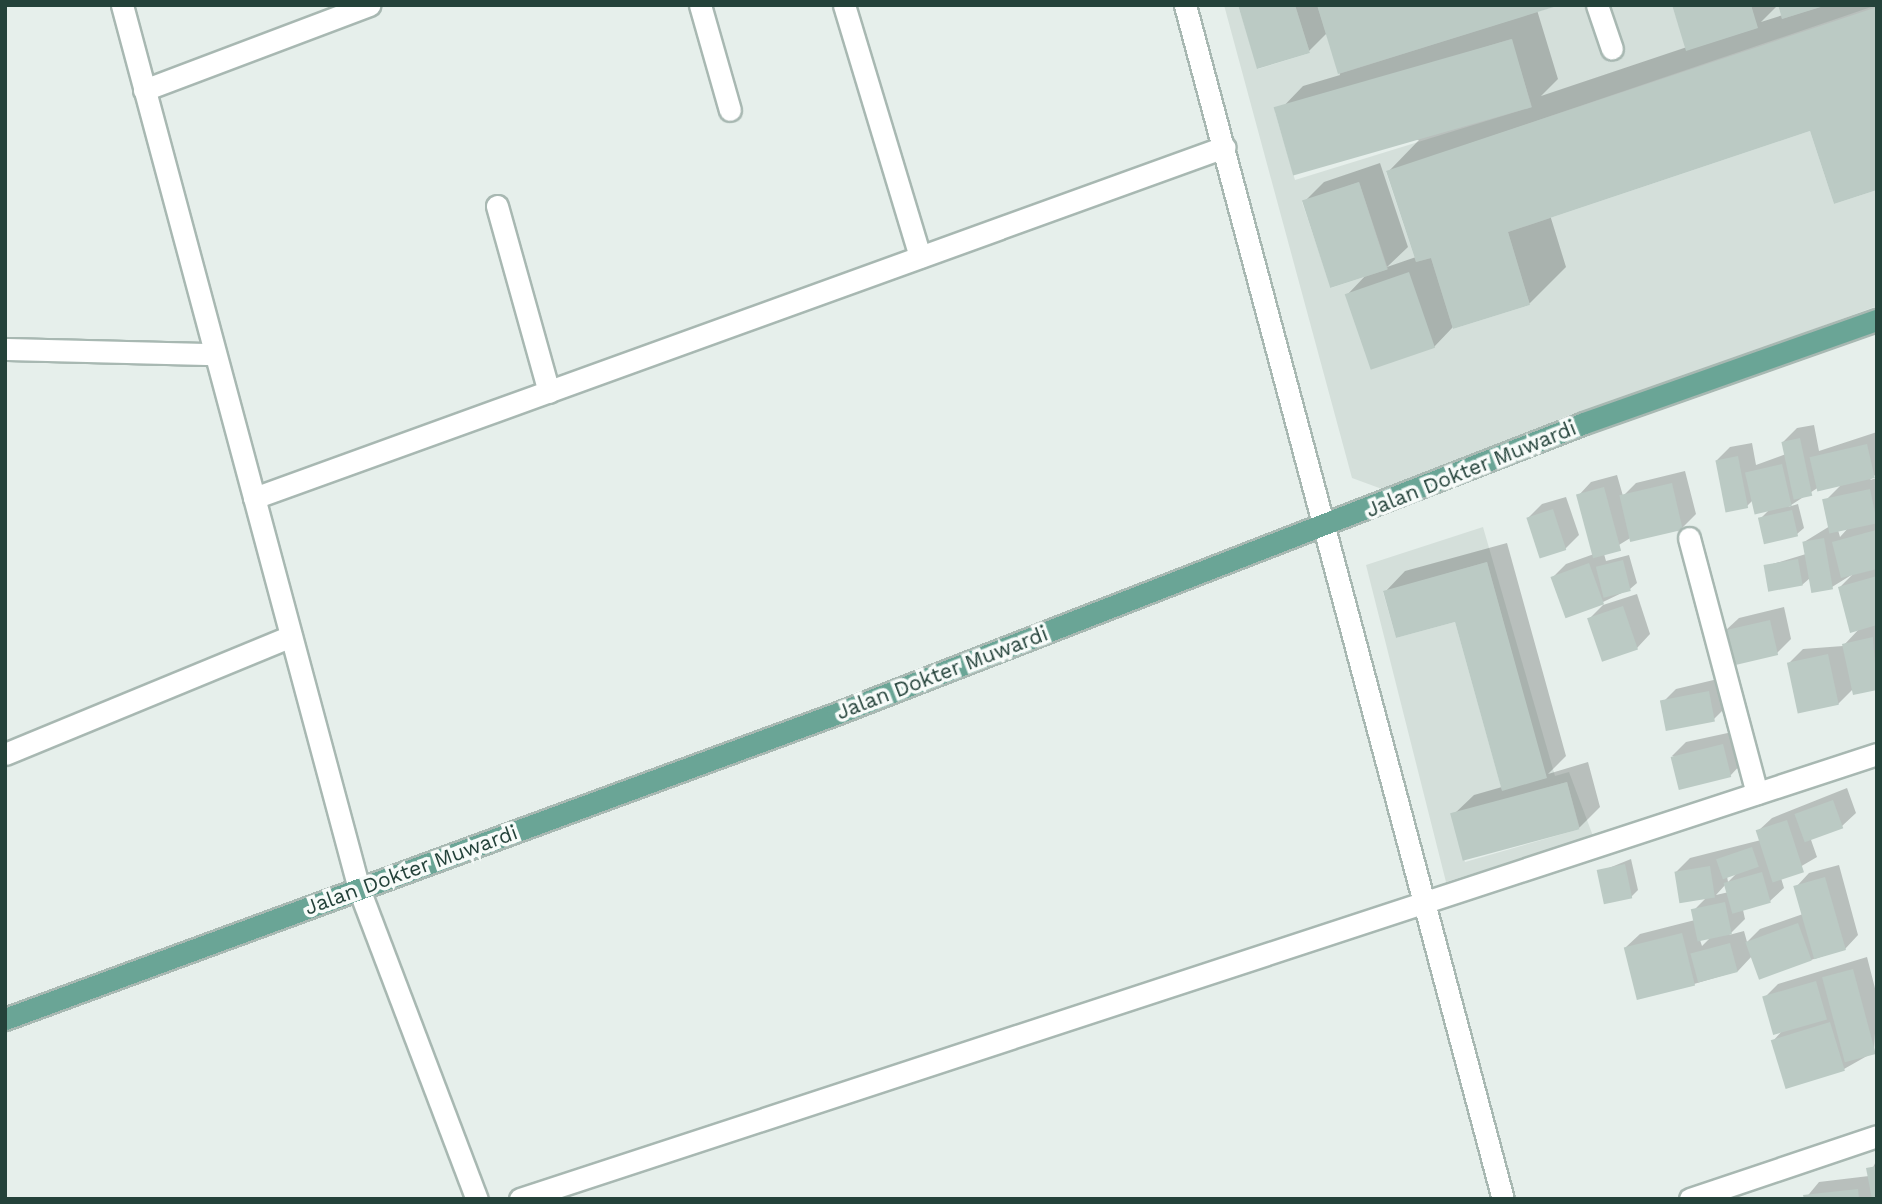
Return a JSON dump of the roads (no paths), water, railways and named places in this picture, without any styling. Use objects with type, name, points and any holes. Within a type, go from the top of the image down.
[{"type":"main road","name":"Jalan Dokter Muwardi","points":[[5,1019],[1329,527],[1584,423],[1877,320]]},
{"type":"street","points":[[122,5],[359,889],[477,1199]]},
{"type":"street","points":[[144,90],[369,5]]},
{"type":"street","points":[[700,5],[730,110]]},
{"type":"street","points":[[844,5],[920,257]]},
{"type":"street","points":[[1185,5],[1329,527],[1503,1199]]},
{"type":"street","points":[[1597,5],[1612,49]]},
{"type":"street","points":[[254,498],[1224,147]]},
{"type":"street","points":[[497,206],[549,392]]},
{"type":"street","points":[[5,349],[215,354]]},
{"type":"street","points":[[1689,538],[1757,793]]},
{"type":"street","points":[[5,754],[291,636]]},
{"type":"street","points":[[520,1199],[1877,754]]},
{"type":"street","points":[[1690,1199],[1877,1136]]}]
